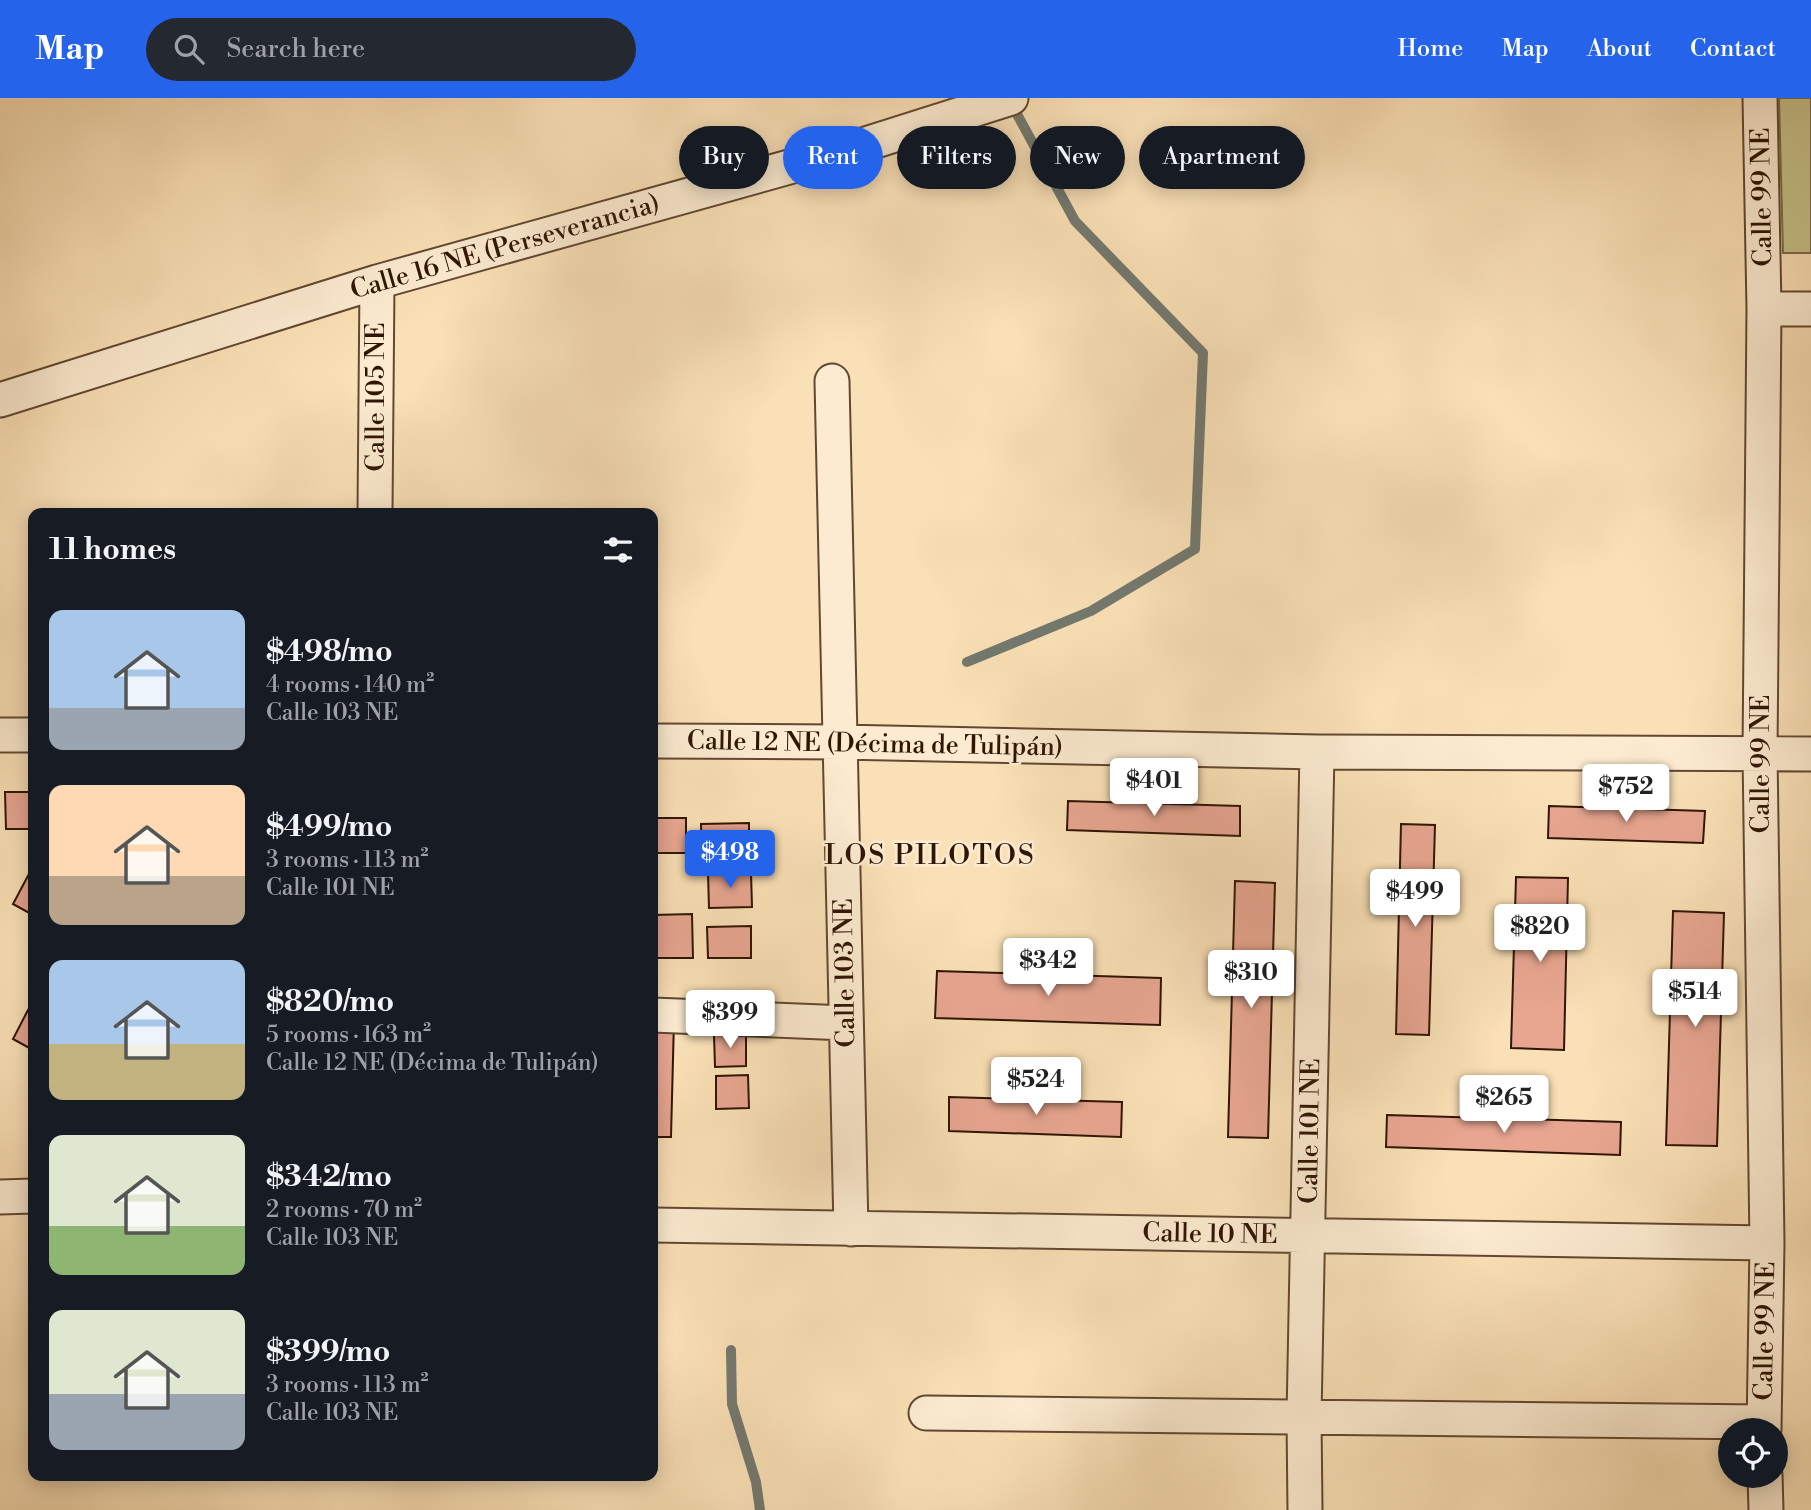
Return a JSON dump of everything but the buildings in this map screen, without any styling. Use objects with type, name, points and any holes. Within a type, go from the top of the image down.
[{"type":"street","name":"Calle 99 NE","points":[[1760,98],[1763,309],[1759,753],[1767,1243],[1764,1418]]},
{"type":"street","name":"Calle 16 NE (Perseverancia)","points":[[0,400],[377,282],[825,157],[1003,101]]},
{"type":"street","name":"Calle 105 NE","points":[[375,508],[377,282]]},
{"type":"street","points":[[1763,309],[1811,309]]},
{"type":"street","name":"Calle 103 NE","points":[[832,381],[851,1229]]},
{"type":"street","points":[[0,735],[28,736]]},
{"type":"street","name":"Calle 12 NE (Décima de Tulipán)","points":[[658,741],[840,741],[1317,752],[1811,754]]},
{"type":"street","name":"Calle 101 NE","points":[[1305,1510],[1304,1417],[1317,752]]},
{"type":"street","points":[[658,1015],[846,1023]]},
{"type":"street","points":[[0,1196],[28,1196]]},
{"type":"street","name":"Calle 10 NE","points":[[658,1225],[1767,1243]]},
{"type":"street","points":[[926,1413],[1718,1425]]},
{"type":"street","points":[[1765,1488],[1766,1510]]},
{"type":"shaded area","points":[[1779,98],[1811,98],[1811,253],[1783,253]]},
{"type":"waterway","points":[[967,662],[1091,611],[1195,549],[1203,353],[1075,221],[1012,105]]},
{"type":"waterway","points":[[731,1350],[732,1404],[756,1482],[760,1510]]},
{"type":"district","name":"LOS PILOTOS","points":[[930,855]]}]
